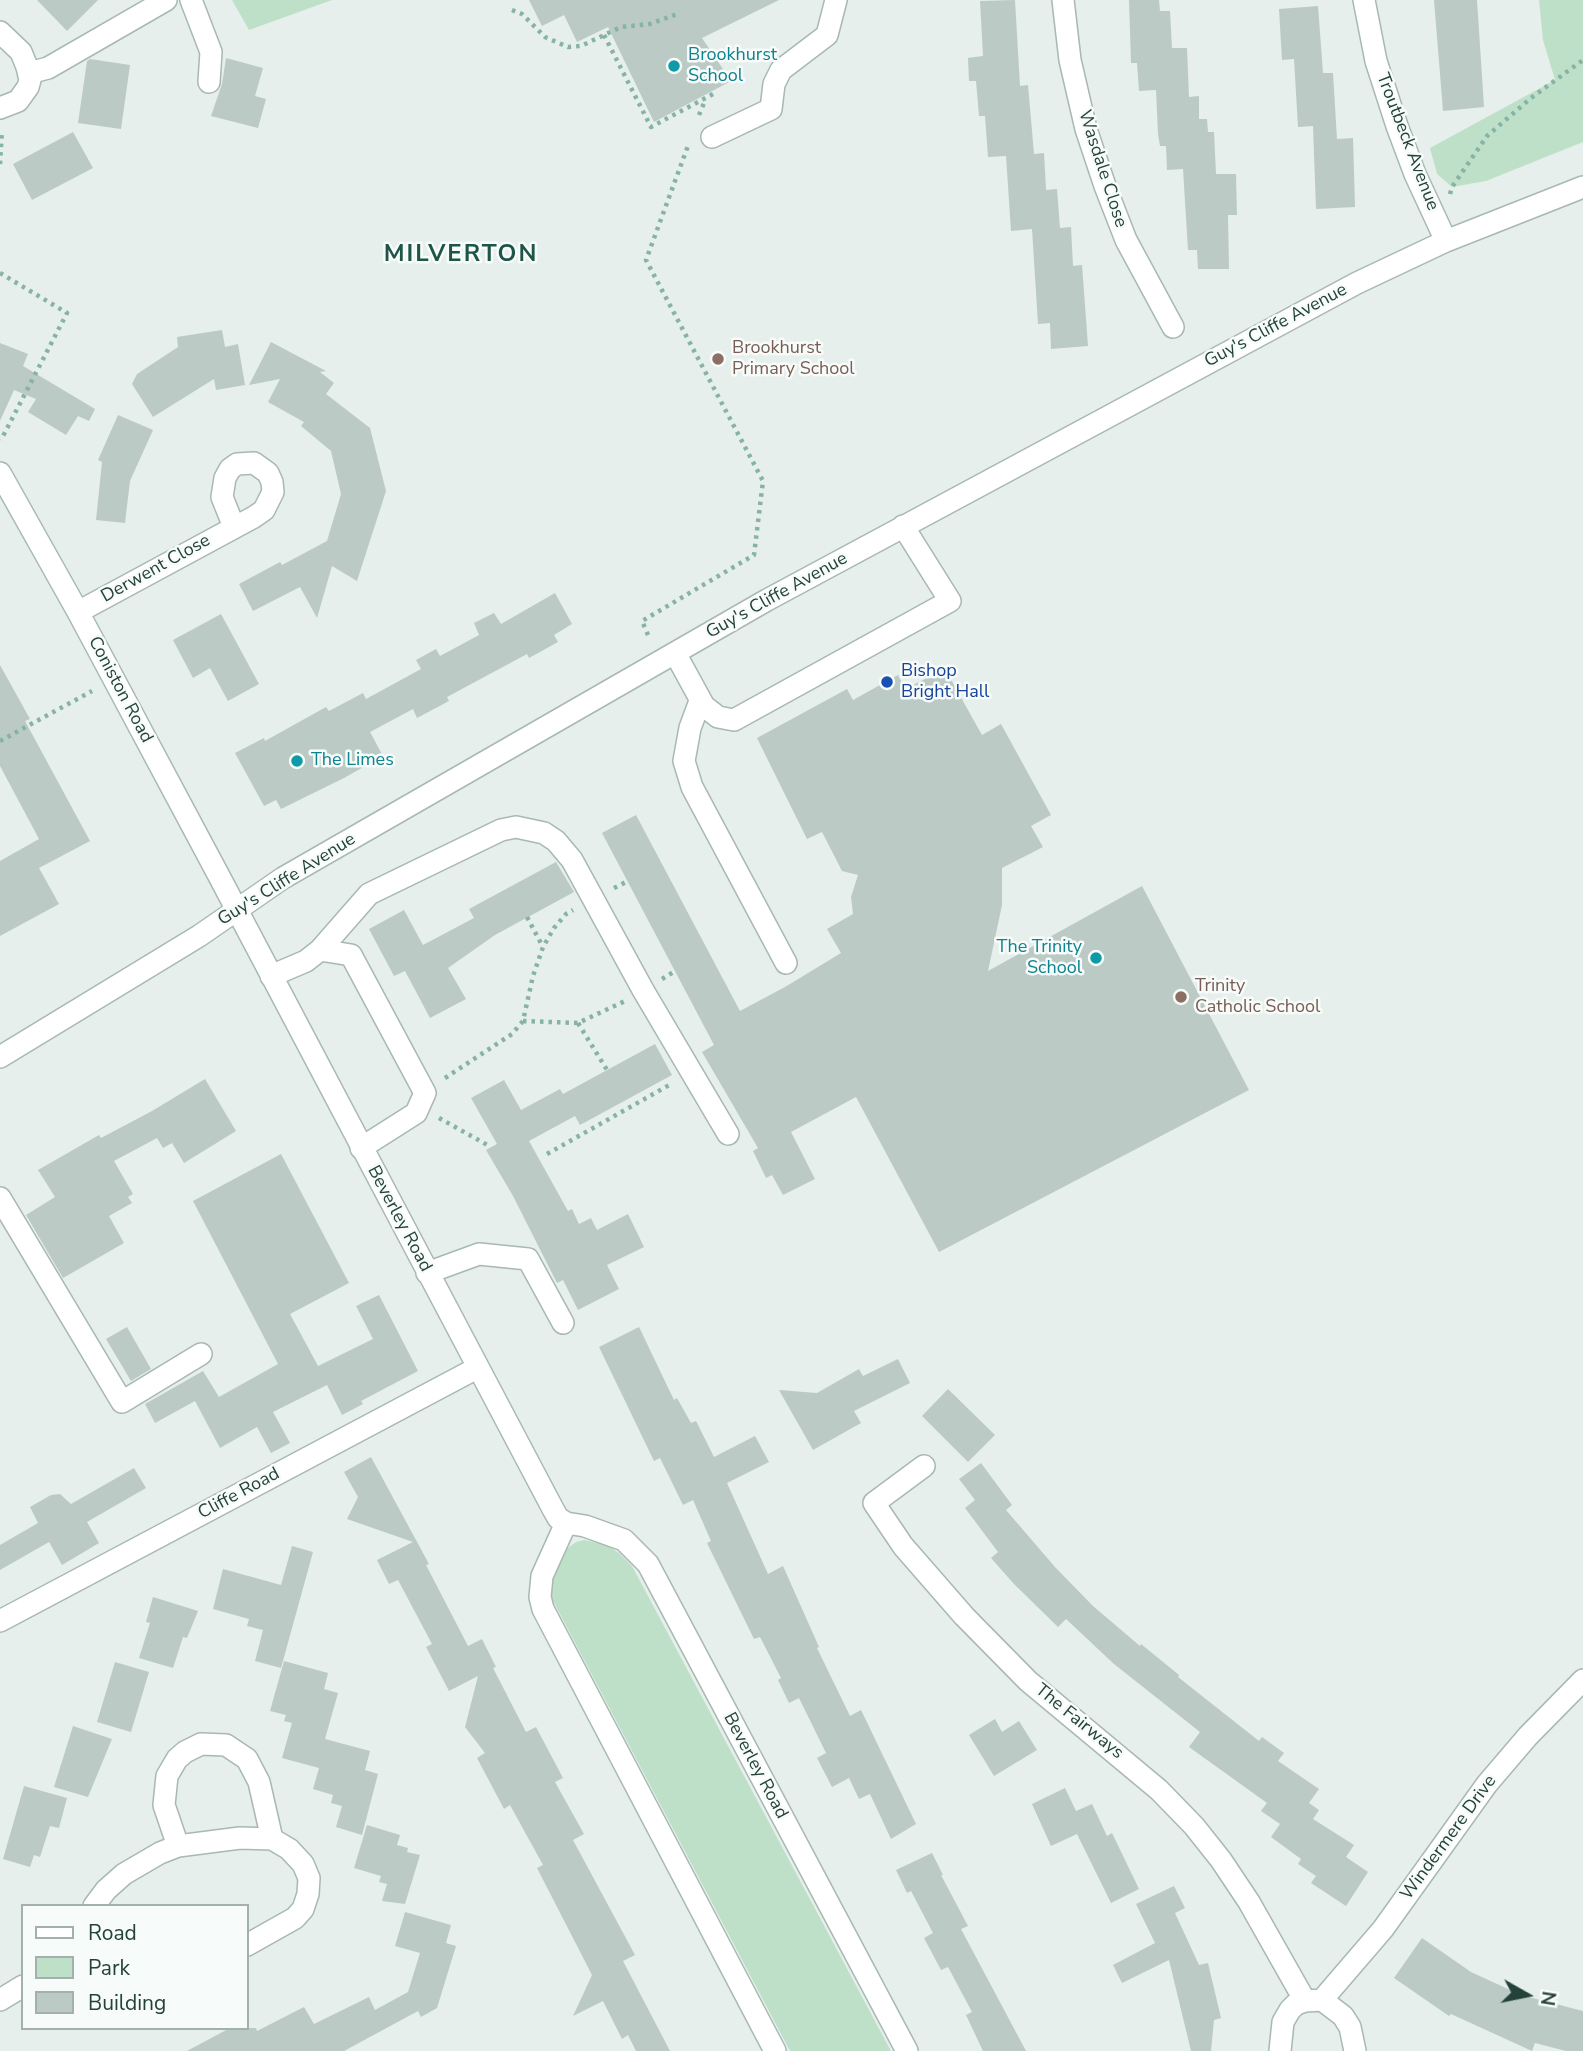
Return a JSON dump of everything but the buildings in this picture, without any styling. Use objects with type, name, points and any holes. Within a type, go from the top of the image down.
[{"type":"street","points":[[29,73],[48,68],[166,0]]},
{"type":"street","points":[[191,0],[211,52],[209,82]]},
{"type":"street","points":[[712,137],[771,109],[774,84],[780,70],[827,35],[836,0]]},
{"type":"street","name":"Wasdale Close","points":[[1063,0],[1070,60],[1086,129],[1105,186],[1126,240],[1173,327]]},
{"type":"street","name":"Troutbeck Avenue","points":[[1364,0],[1376,61],[1397,126],[1415,174],[1446,241]]},
{"type":"street","points":[[0,32],[21,52],[29,73],[28,87],[18,102],[0,108]]},
{"type":"street","name":"Guy's Cliffe Avenue","points":[[0,1057],[189,942],[283,878],[767,600],[1357,283],[1446,241],[1583,187]]},
{"type":"street","name":"Coniston Road","points":[[0,473],[78,612],[237,910]]},
{"type":"street","points":[[675,653],[700,701],[718,717],[726,720],[741,718],[950,601],[903,526]]},
{"type":"street","name":"Derwent Close","points":[[78,612],[234,527]]},
{"type":"street","points":[[700,701],[684,761],[692,787],[786,962]]},
{"type":"street","points":[[271,976],[306,961],[320,950],[369,894],[501,830],[516,827],[538,831],[556,841],[572,860],[643,990],[728,1134]]},
{"type":"street","name":"Beverley Road","points":[[237,910],[558,1518],[566,1523],[612,1534],[631,1545],[648,1564],[907,2051]]},
{"type":"street","points":[[320,950],[351,955],[422,1100],[409,1119],[361,1147]]},
{"type":"street","points":[[0,1198],[122,1402],[201,1354]]},
{"type":"street","points":[[427,1273],[479,1254],[528,1259],[563,1323]]},
{"type":"street","name":"Cliffe Road","points":[[0,1621],[477,1368]]},
{"type":"street","name":"The Fairways","points":[[923,1466],[874,1503],[903,1546],[964,1616],[1028,1681],[1159,1790],[1194,1826],[1221,1860],[1314,2001],[1343,2016],[1352,2033],[1356,2051]]},
{"type":"street","points":[[566,1523],[542,1576],[540,1597],[543,1609],[775,2051]]},
{"type":"street","name":"Windermere Drive","points":[[1314,2001],[1383,1928],[1487,1784],[1528,1736],[1583,1680]]},
{"type":"street","points":[[178,1846],[164,1805],[167,1776],[177,1759],[201,1744],[226,1745],[247,1759],[259,1782],[272,1839]]},
{"type":"street","points":[[96,1904],[124,1874],[178,1846],[240,1838],[272,1839],[289,1849],[303,1864],[309,1878],[308,1894],[303,1909],[295,1918],[248,1944]]},
{"type":"street","points":[[0,2000],[21,1987]]},
{"type":"street","points":[[1280,2051],[1283,2022],[1296,2004],[1314,2001]]},
{"type":"path","points":[[512,10],[522,14],[549,40],[568,47],[582,46],[621,27],[650,24],[677,15]]},
{"type":"path","points":[[604,35],[651,127],[713,94]]},
{"type":"path","points":[[1449,197],[1452,187],[1488,136],[1531,98],[1583,60]]},
{"type":"path","points":[[699,116],[704,103]]},
{"type":"path","points":[[0,164],[2,130]]},
{"type":"path","points":[[648,635],[642,621],[754,555],[763,481],[646,260],[689,142]]},
{"type":"path","points":[[0,273],[67,313],[1,440]]},
{"type":"path","points":[[0,741],[99,687]]},
{"type":"path","points":[[491,1147],[422,1100],[454,1071],[512,1034],[523,1021],[543,947],[566,914],[628,881]]},
{"type":"path","points":[[527,917],[543,947]]},
{"type":"path","points":[[523,1021],[578,1023],[615,1007],[675,971]]},
{"type":"path","points":[[578,1023],[607,1070]]},
{"type":"path","points":[[547,1154],[693,1071]]},
{"type":"green space","points":[[232,0],[332,0],[249,30]]},
{"type":"green space","points":[[1539,0],[1583,0],[1583,142],[1486,181],[1452,187],[1437,174],[1430,148],[1555,80],[1543,40]]},
{"type":"green space","points":[[584,1540],[607,1545],[632,1566],[891,2051],[790,2051],[551,1597],[549,1586],[553,1570],[568,1548]]},
{"type":"place","name":"Brookhurst School","points":[[674,66]]},
{"type":"place","name":"Brookhurst Primary School","points":[[718,359]]},
{"type":"place","name":"Bishop Bright Hall","points":[[887,682]]},
{"type":"place","name":"The Limes","points":[[297,761]]},
{"type":"place","name":"The Trinity School","points":[[1096,958]]},
{"type":"place","name":"Trinity Catholic School","points":[[1181,997]]},
{"type":"district","name":"MILVERTON","points":[[461,255]]}]
